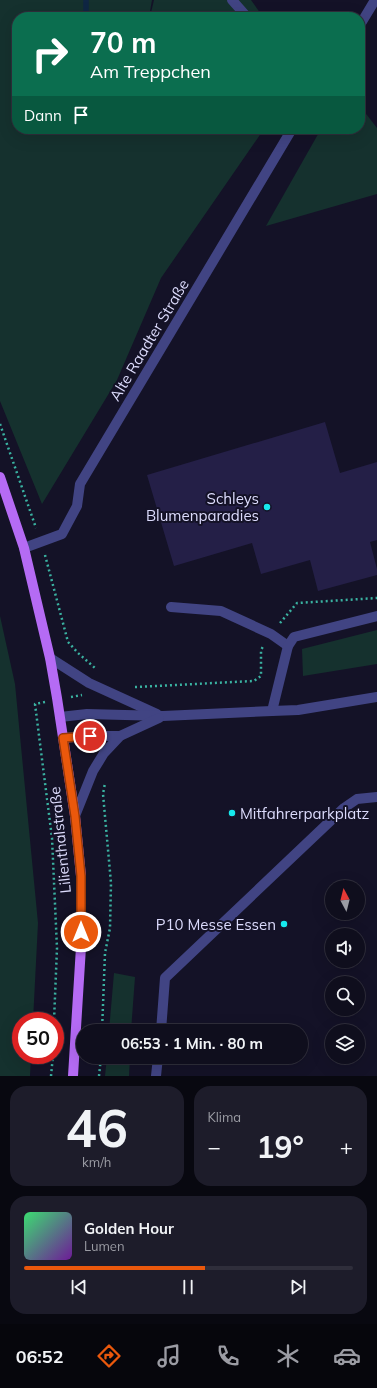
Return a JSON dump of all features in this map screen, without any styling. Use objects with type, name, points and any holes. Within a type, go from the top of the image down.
[{"type":"main road","name":"Lilienthalstraße","points":[[0,476],[24,548],[50,658],[75,816],[81,876],[81,939],[73,1076]]},
{"type":"street","points":[[232,0],[242,12]]},
{"type":"street","points":[[365,17],[375,0]]},
{"type":"street","name":"Alte Raadter Straße","points":[[24,548],[62,534],[77,506],[80,484],[289,134]]},
{"type":"street","points":[[171,607],[221,611],[271,634],[288,646]]},
{"type":"street","points":[[272,711],[288,646],[294,637],[377,616]]},
{"type":"street","points":[[50,658],[89,683],[163,716]]},
{"type":"street","points":[[60,717],[87,714],[163,716],[298,710],[377,697]]},
{"type":"street","points":[[75,816],[99,758],[120,736],[163,716]]},
{"type":"street","points":[[63,738],[120,736]]},
{"type":"street","points":[[162,1024],[165,978],[344,808],[357,800],[377,797]]},
{"type":"street","points":[[156,1076],[157,1064]]},
{"type":"path","points":[[133,687],[254,681],[261,676],[261,650],[271,634],[297,603],[377,598]]},
{"type":"path","name":"Lilienthalstraße","points":[[54,1012],[57,948],[52,838],[34,704],[57,698],[84,695],[94,667],[101,671]]},
{"type":"path","points":[[102,1024],[105,953],[110,928],[111,883],[103,794],[106,780]]},
{"type":"path","points":[[51,1076],[52,1064]]},
{"type":"path","points":[[99,1076],[100,1064]]},
{"type":"green space","points":[[0,0],[152,0],[150,12],[12,12],[12,134],[261,134],[161,278],[117,380],[42,504],[0,401]]},
{"type":"green space","points":[[154,0],[251,0],[259,12],[151,12]]},
{"type":"green space","points":[[365,112],[377,128],[377,194],[266,226],[318,134],[365,134]]},
{"type":"green space","points":[[0,616],[15,684],[38,923],[33,1012],[12,1012],[12,1064],[31,1064],[30,1076],[0,1076]]},
{"type":"green space","points":[[377,630],[377,664],[303,676],[302,649]]},
{"type":"green space","points":[[114,973],[135,977],[132,1024],[110,1024]]},
{"type":"green space","points":[[106,1064],[130,1064],[129,1076],[105,1076]]},
{"type":"building","name":"Schleys Blumenparadies","points":[[325,422],[340,473],[377,462],[377,540],[370,542],[377,569],[377,575],[318,591],[310,560],[261,574],[252,543],[174,566],[147,475]]},
{"type":"waterway","points":[[86,0],[86,12]]},
{"type":"place","name":"Schleys Blumenparadies","points":[[267,507]]},
{"type":"place","name":"Mitfahrerparkplatz","points":[[232,813]]},
{"type":"place","name":"P10 Messe Essen","points":[[284,924]]},
{"type":"route","points":[[81,932],[81,876],[75,816],[63,738],[90,736]]}]
